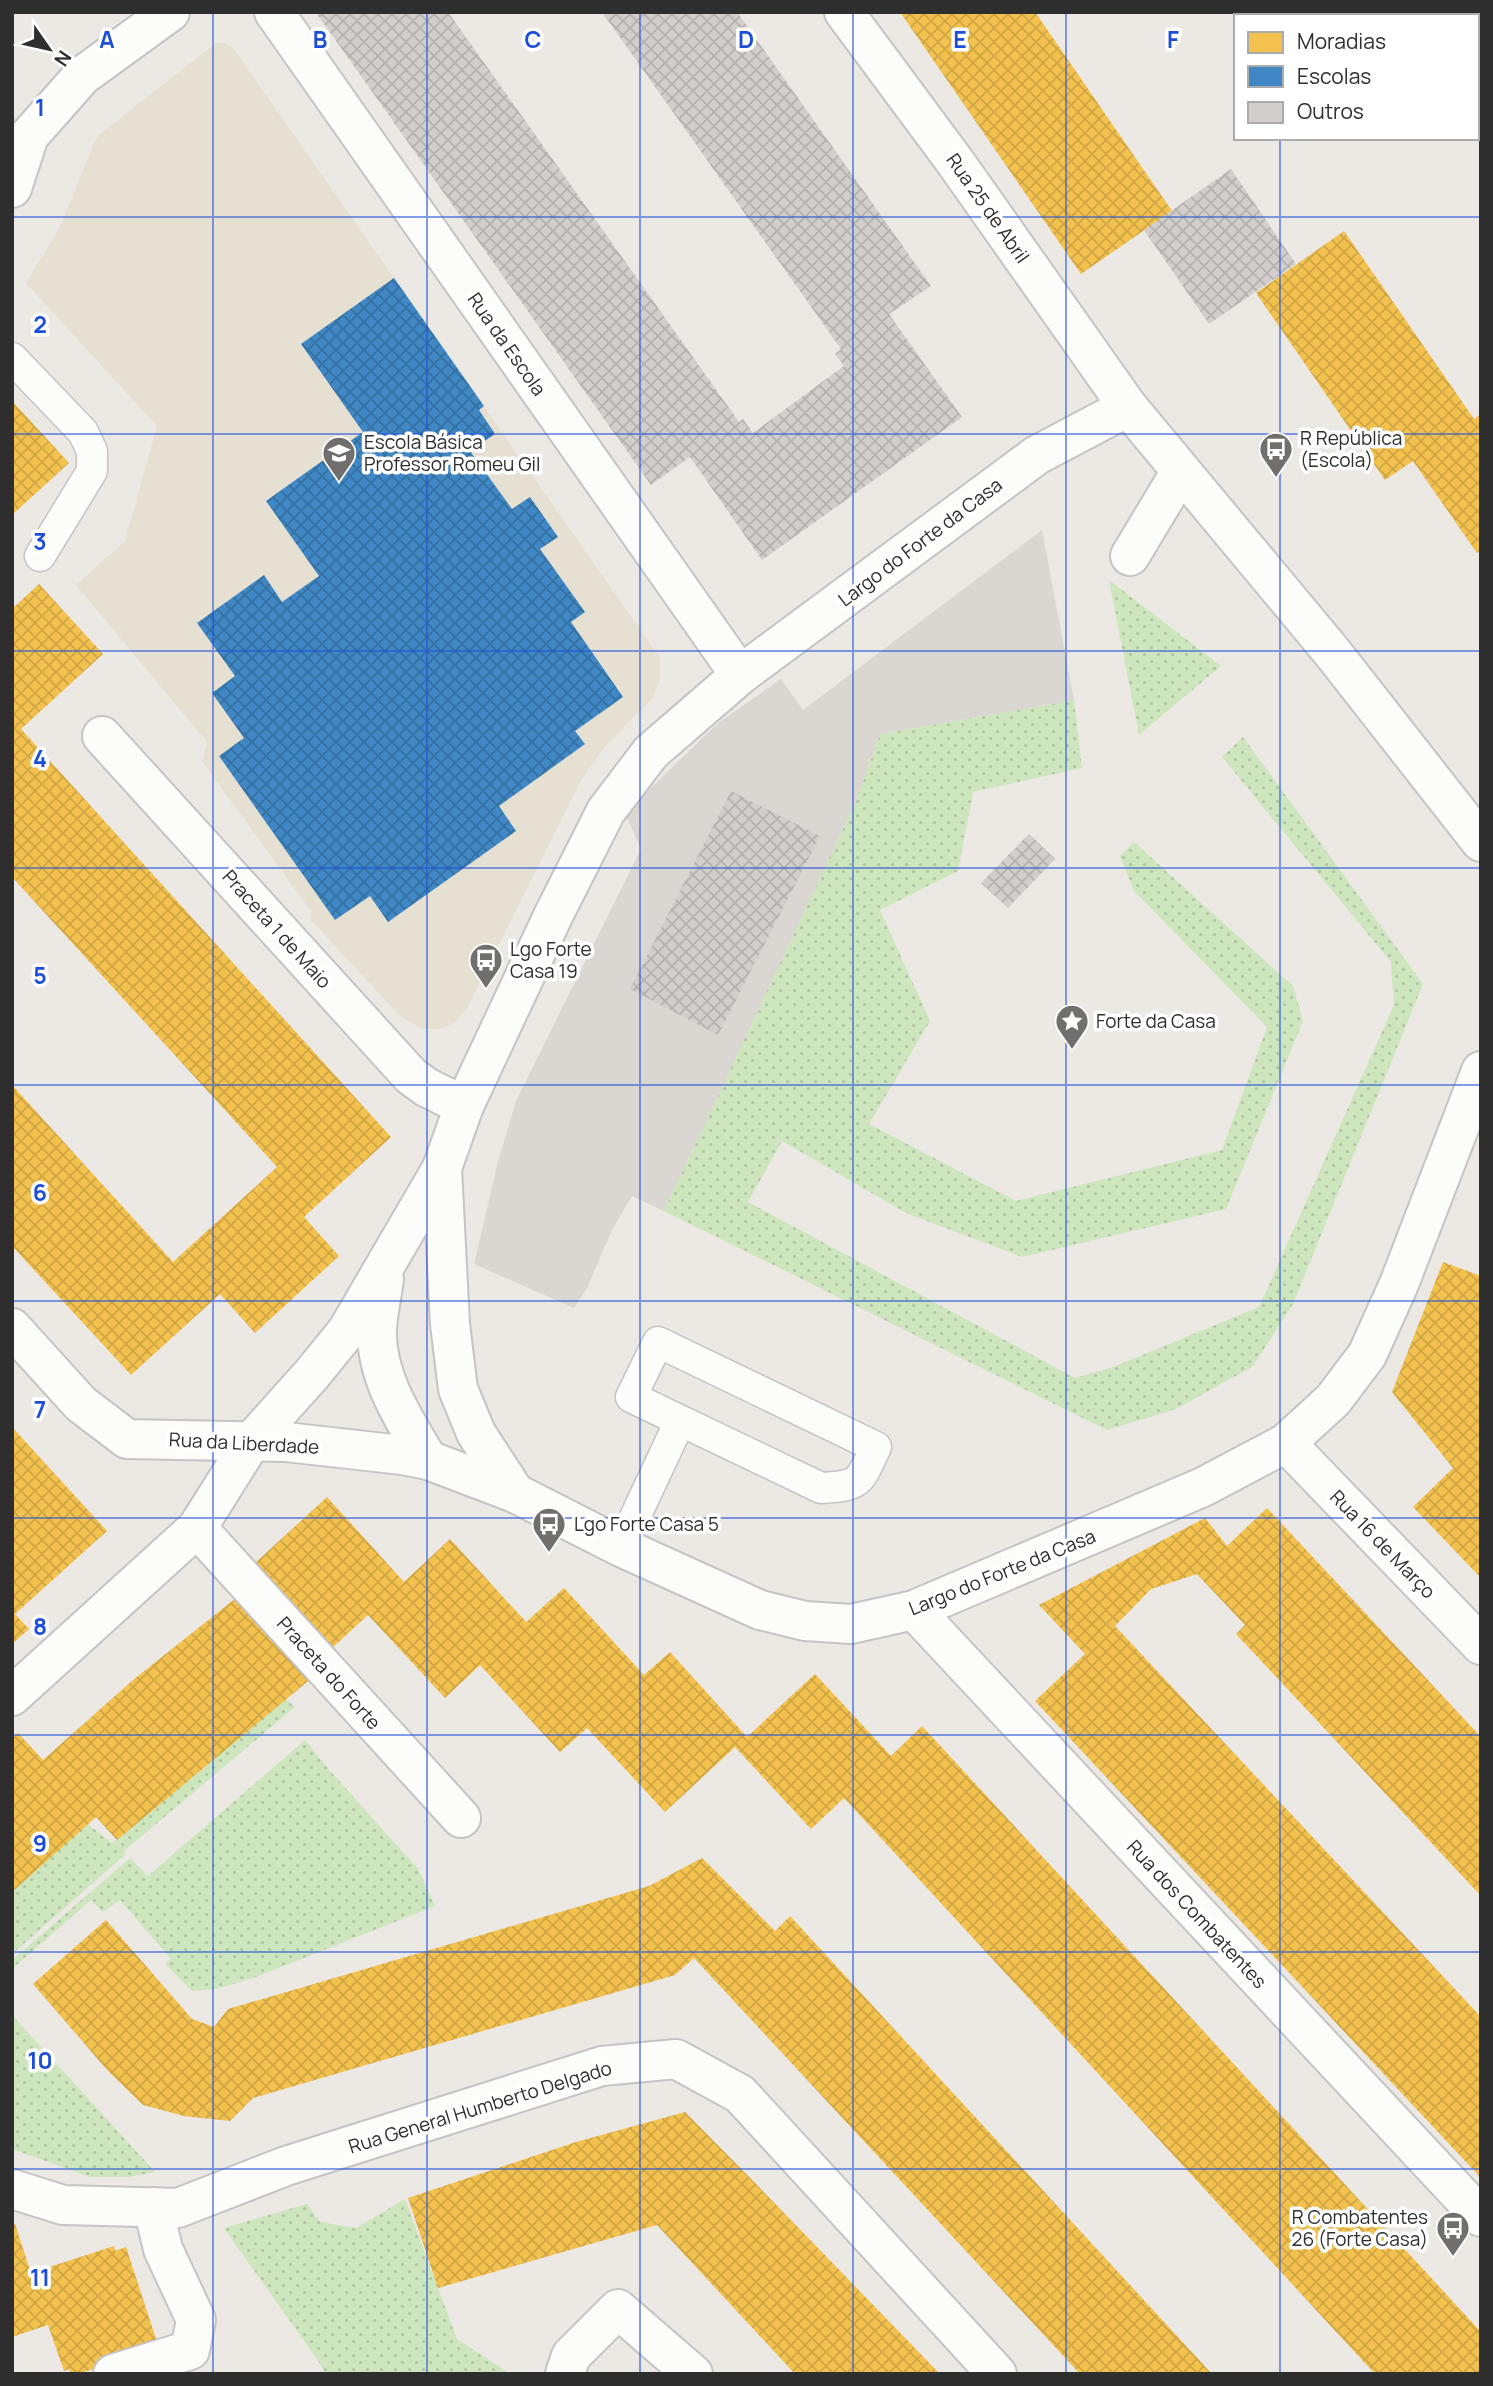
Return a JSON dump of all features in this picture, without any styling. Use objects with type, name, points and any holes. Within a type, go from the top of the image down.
[{"type":"street","points":[[12,188],[21,131],[82,76],[170,12]]},
{"type":"street","name":"Rua da Escola","points":[[274,12],[740,675]]},
{"type":"street","name":"Rua 25 de Abril","points":[[844,12],[956,163],[1128,407]]},
{"type":"street","points":[[1128,407],[1332,652],[1481,842]]},
{"type":"street","name":"Largo do Forte da Casa","points":[[251,1442],[312,1374],[346,1331],[442,1168],[464,1106],[606,811],[651,752],[740,675],[1037,455],[1128,407]]},
{"type":"street","points":[[1130,556],[1181,471]]},
{"type":"street","name":"Praceta 1 de Maio","points":[[102,736],[411,1076],[425,1087],[464,1106]]},
{"type":"street","name":"Largo do Forte da Casa","points":[[442,1168],[450,1324],[458,1389],[476,1433],[515,1493],[621,1547],[760,1610],[805,1621],[851,1624],[914,1610],[1203,1487],[1286,1443],[1333,1400],[1367,1355],[1399,1284],[1481,1071]]},
{"type":"street","name":"Largo do Forte da Casa","points":[[387,1260],[377,1331],[383,1374],[400,1413],[428,1461]]},
{"type":"street","name":"Rua da Liberdade","points":[[12,1328],[81,1404],[127,1439],[286,1442],[376,1452],[428,1461],[515,1493]]},
{"type":"street","points":[[12,1696],[197,1528],[251,1442]]},
{"type":"street","name":"Rua 16 de Março","points":[[1286,1443],[1481,1645]]},
{"type":"street","name":"Praceta do Forte","points":[[197,1528],[460,1818]]},
{"type":"street","name":"Rua dos Combatentes","points":[[914,1610],[1481,2217]]},
{"type":"street","name":"Rua General Humberto Delgado","points":[[12,2189],[63,2205],[178,2208],[286,2166],[602,2066],[676,2059],[740,2094],[997,2374]]},
{"type":"street","points":[[113,2374],[190,2350],[196,2320],[163,2249],[153,2207]]},
{"type":"street","points":[[565,2374],[571,2356],[618,2309],[693,2374]]},
{"type":"lane","points":[[12,358],[83,432],[92,452],[92,471],[40,556]]},
{"type":"lane","points":[[659,1342],[876,1447],[860,1480],[846,1487],[821,1488],[680,1421],[631,1397],[659,1342]]},
{"type":"lane","points":[[621,1547],[680,1421]]},
{"type":"shaded area","name":"Escola Básica Professor Romeu Gil","points":[[216,43],[224,43],[233,48],[660,658],[660,679],[653,698],[602,750],[580,782],[466,1010],[454,1023],[440,1029],[422,1029],[400,1016],[310,919],[313,914],[202,761],[207,742],[76,585],[125,541],[157,426],[26,283],[59,229],[100,134]]},
{"type":"shaded area","points":[[1042,530],[1074,700],[880,734],[856,801],[664,1211],[632,1196],[612,1230],[587,1288],[574,1308],[474,1264],[498,1162],[516,1101],[641,849],[625,813],[717,724],[781,679],[803,710]]},
{"type":"green space","points":[[1109,580],[1221,666],[1139,735]]},
{"type":"green space","points":[[1074,700],[1082,768],[973,792],[958,871],[880,910],[930,1021],[869,1124],[1016,1201],[1222,1150],[1267,1027],[1134,891],[1120,856],[1134,842],[1293,986],[1303,1021],[1226,1209],[1022,1257],[906,1213],[782,1141],[748,1202],[1075,1378],[1113,1367],[1259,1307],[1394,1005],[1391,962],[1222,757],[1243,737],[1423,984],[1293,1304],[1252,1367],[1176,1409],[1107,1430],[664,1211],[856,801],[880,734]]},
{"type":"green space","points":[[283,1697],[295,1707],[124,1851],[126,1854],[12,1954],[12,1884],[84,1821],[112,1843]]},
{"type":"green space","points":[[305,1740],[418,1869],[435,1906],[256,1977],[217,1989],[192,1991],[165,1964],[171,1959],[120,1900],[103,1912],[91,1900],[12,1969],[12,1960],[130,1858],[148,1876]]},
{"type":"green space","points":[[12,2015],[155,2172],[129,2177],[90,2177],[12,2149]]},
{"type":"green space","points":[[405,2199],[457,2339],[510,2374],[325,2374],[224,2228],[307,2204],[320,2222],[356,2228]]},
{"type":"building: Moradias","points":[[900,12],[1035,12],[1172,211],[1081,274]]},
{"type":"building: Moradias","points":[[1377,12],[1481,12],[1481,35],[1479,36],[1479,14]]},
{"type":"building: Moradias","points":[[1344,231],[1474,419],[1481,414],[1481,550],[1477,553],[1413,461],[1385,480],[1256,293]]},
{"type":"building: Moradias","points":[[12,401],[69,463],[12,515]]},
{"type":"building: Moradias","points":[[39,584],[103,654],[21,729],[391,1137],[304,1217],[339,1256],[255,1333],[220,1294],[131,1375],[12,1246],[12,1085],[173,1262],[277,1167],[12,877],[12,609]]},
{"type":"building: Moradias","points":[[1443,1262],[1481,1276],[1481,1578],[1413,1507],[1453,1468],[1392,1392]]},
{"type":"building: Moradias","points":[[12,1427],[107,1531],[15,1614],[29,1629],[12,1644]]},
{"type":"building: Moradias","points":[[327,1497],[404,1582],[450,1539],[526,1622],[564,1588],[644,1675],[670,1652],[747,1737],[815,1674],[891,1756],[922,1726],[1481,2332],[1481,2374],[1375,2374],[844,1798],[811,1829],[735,1747],[665,1812],[587,1728],[560,1752],[480,1665],[445,1698],[368,1615],[332,1648],[254,1564]]},
{"type":"building: Moradias","points":[[1267,1508],[1481,1737],[1481,1896],[1236,1634],[1245,1625],[1197,1574],[1151,1589],[1115,1626],[1481,2017],[1481,2178],[1035,1701],[1085,1654],[1039,1605],[1205,1518],[1227,1546]]},
{"type":"building: Moradias","points":[[236,1598],[313,1677],[117,1840],[96,1817],[12,1892],[12,1739],[18,1733],[43,1760],[133,1680]]},
{"type":"building: Moradias","points":[[702,1858],[775,1931],[790,1916],[1212,2374],[1080,2374],[694,1958],[675,1975],[253,2098],[230,2121],[184,2116],[143,2105],[108,2071],[33,1984],[106,1920],[192,2019],[214,2027],[228,2009],[649,1886]]},
{"type":"building: Moradias","points":[[685,2112],[940,2374],[795,2374],[657,2225],[438,2288],[408,2198],[576,2142]]},
{"type":"building: Moradias","points":[[15,2224],[31,2273],[114,2246],[115,2251],[126,2247],[157,2342],[151,2350],[78,2374],[70,2374],[69,2369],[64,2371],[48,2325],[12,2337],[12,2225]]},
{"type":"building: Escolas","points":[[394,278],[484,406],[479,410],[495,434],[470,451],[512,509],[530,497],[558,537],[540,549],[585,612],[571,622],[623,697],[575,731],[585,744],[499,806],[516,831],[388,922],[370,896],[335,920],[219,756],[244,738],[212,693],[235,676],[197,623],[264,575],[282,602],[319,576],[266,501],[363,432],[301,344]]},
{"type":"building: Outros","points":[[448,12],[739,422],[743,419],[753,433],[844,366],[835,354],[841,349],[602,12],[737,12],[931,286],[889,314],[962,417],[762,560],[690,457],[651,485],[317,14]]},
{"type":"building: Outros","points":[[1231,169],[1296,264],[1209,324],[1144,230]]},
{"type":"building: Outros","points":[[731,791],[820,836],[718,1035],[630,989]]},
{"type":"building: Outros","points":[[1029,834],[1055,859],[1008,908],[981,883]]},
{"type":"place","name":"R República (Escola)","points":[[1276,479]]},
{"type":"place","name":"Escola Básica Professor Romeu Gil","points":[[339,483]]},
{"type":"place","name":"Lgo Forte Casa 19","points":[[486,990]]},
{"type":"place","name":"Forte da Casa","points":[[1072,1051]]},
{"type":"place","name":"Lgo Forte Casa 5","points":[[549,1554]]},
{"type":"place","name":"R Combatentes 26 (Forte Casa)","points":[[1453,2258]]}]
